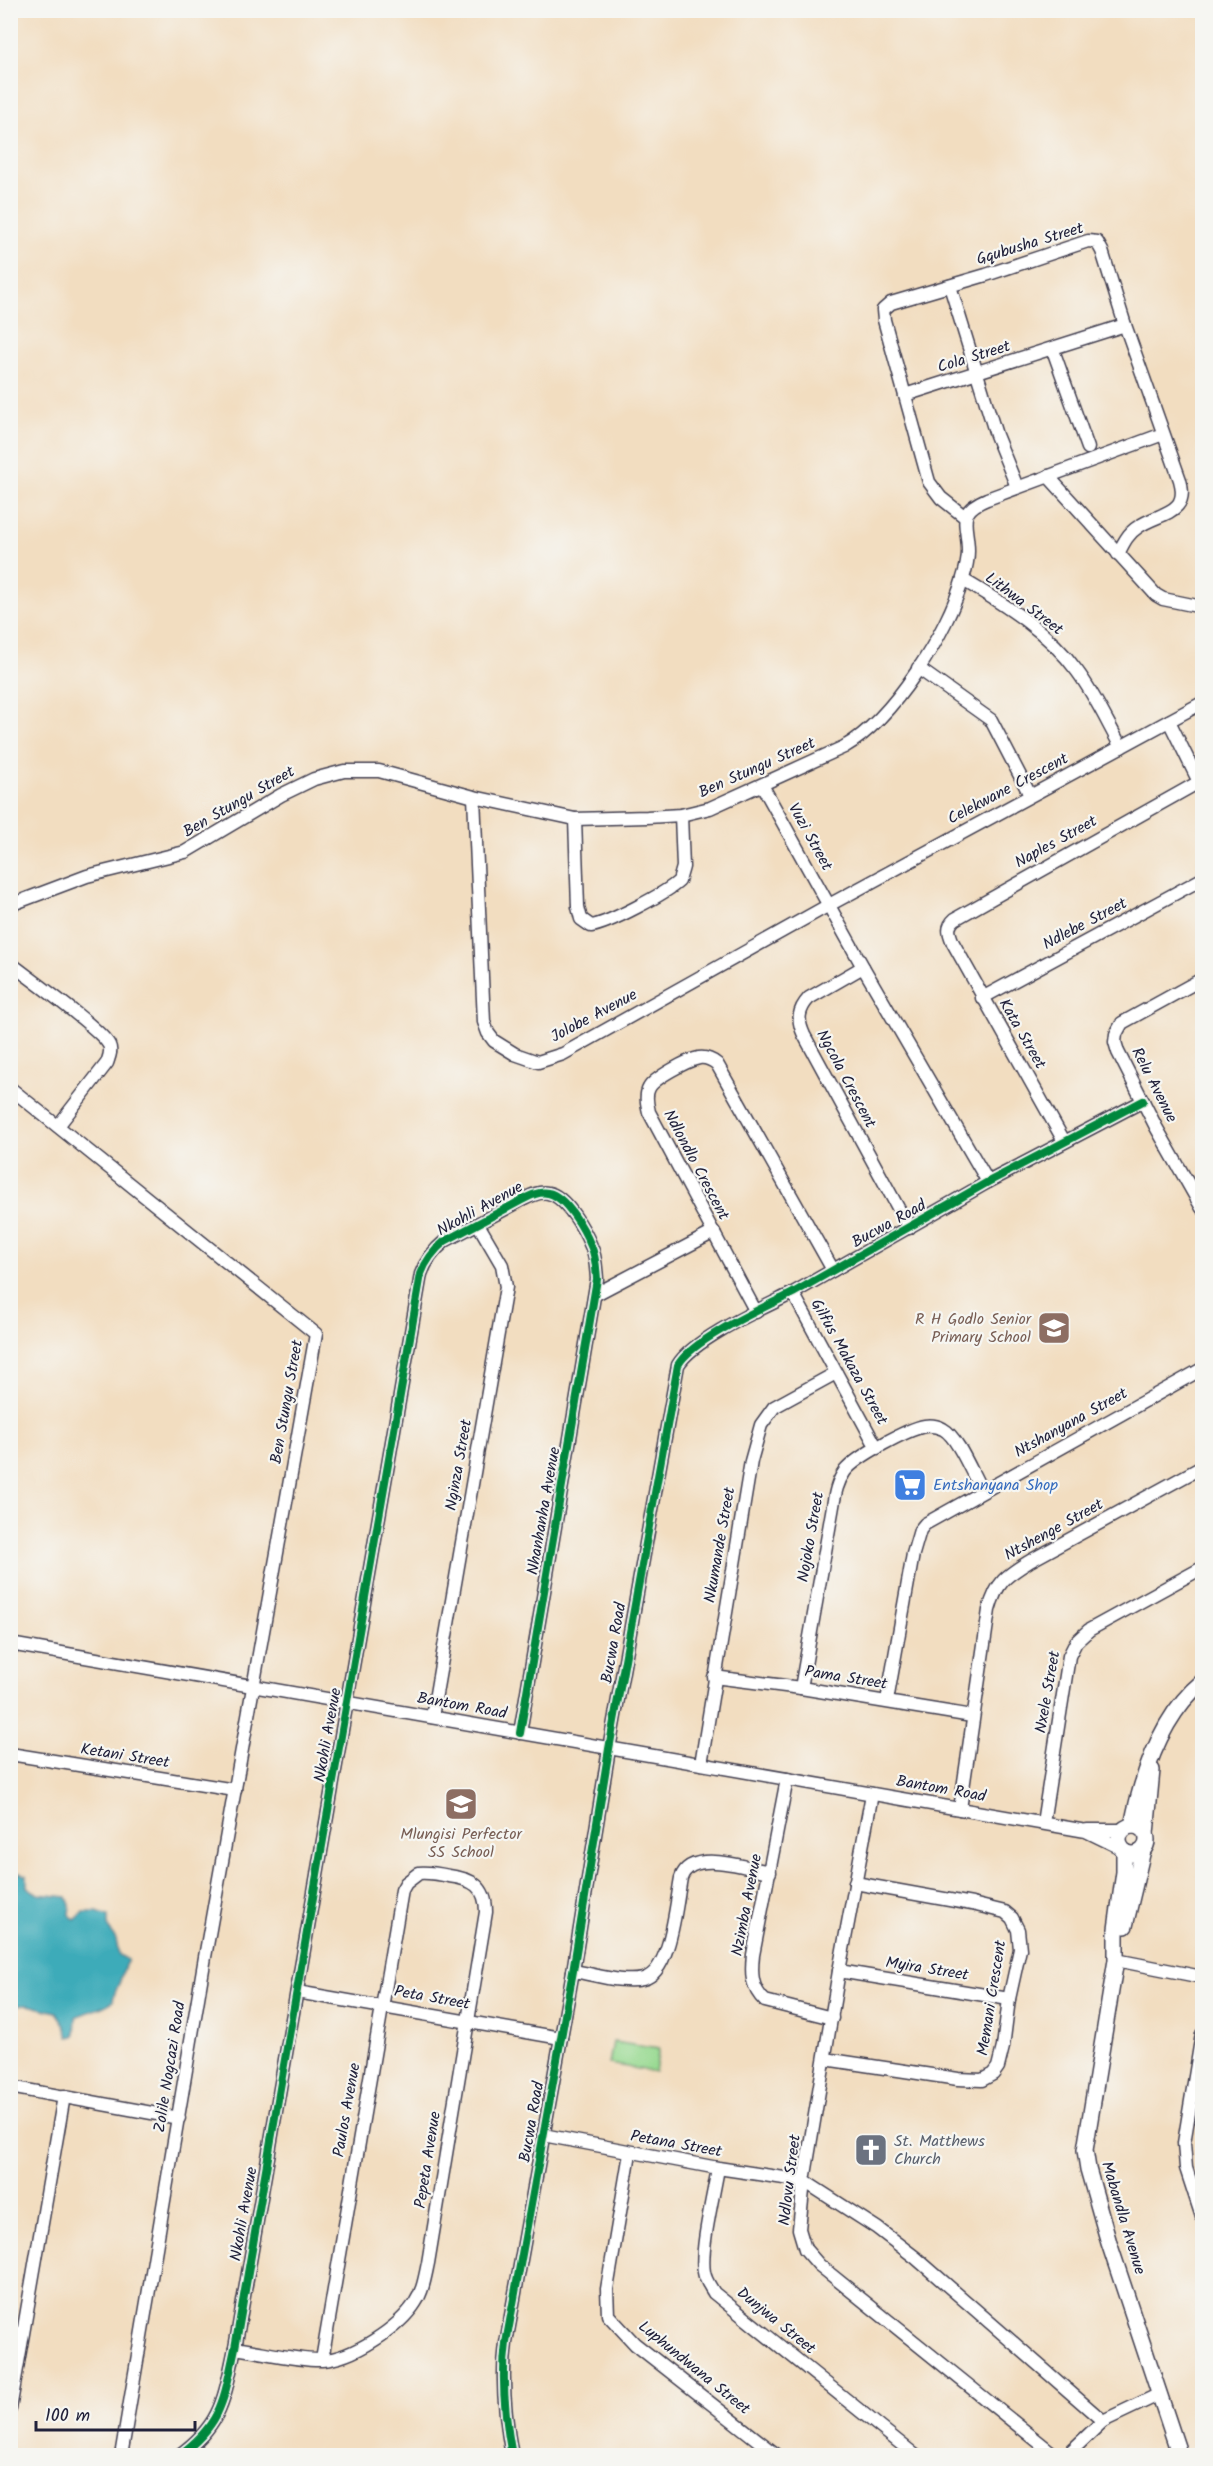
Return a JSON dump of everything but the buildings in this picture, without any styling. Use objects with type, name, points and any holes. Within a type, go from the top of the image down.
[{"type":"street","name":"Gqubusha Street","points":[[965,517],[941,498],[929,482],[883,310],[887,305],[1088,241],[1097,242],[1102,251],[1184,495],[1182,501],[1172,511],[1136,528],[1118,554]]},
{"type":"street","points":[[950,286],[996,435],[1017,487]]},
{"type":"street","name":"Cola Street","points":[[905,395],[1053,350],[1125,325]]},
{"type":"street","points":[[1053,350],[1088,448]]},
{"type":"street","points":[[965,517],[968,510],[977,503],[1164,434]]},
{"type":"street","points":[[1048,476],[1156,595],[1163,599],[1203,607]]},
{"type":"street","name":"Ben Stungu Street","points":[[10,905],[87,876],[185,852],[288,791],[314,779],[344,771],[379,771],[474,797],[575,819],[681,815],[710,808],[860,738],[879,719],[918,668],[944,628],[963,580],[968,549],[965,517]]},
{"type":"street","name":"Lithwa Street","points":[[963,580],[1010,610],[1061,652],[1078,672],[1121,747]]},
{"type":"street","points":[[918,668],[991,720],[1030,795]]},
{"type":"street","name":"Celekwane Crescent","points":[[829,905],[1203,703]]},
{"type":"street","points":[[1169,721],[1201,785]]},
{"type":"street","name":"Vuzi Street","points":[[762,785],[829,905]]},
{"type":"street","name":"Naples Street","points":[[953,943],[948,930],[955,919],[1201,785]]},
{"type":"street","name":"Jolobe Avenue","points":[[474,797],[484,1022],[494,1041],[515,1054],[538,1062],[563,1054],[829,905]]},
{"type":"street","points":[[575,819],[578,908],[581,919],[591,926],[600,925],[622,914],[680,881],[683,867],[681,815]]},
{"type":"street","name":"Ndlebe Street","points":[[982,998],[1203,879]]},
{"type":"street","points":[[829,905],[863,968],[988,1182]]},
{"type":"street","name":"Kata Street","points":[[953,943],[1064,1141]]},
{"type":"street","points":[[10,963],[96,1031],[110,1046],[111,1052],[107,1064],[58,1126]]},
{"type":"street","name":"Ngcola Crescent","points":[[863,968],[809,998],[803,1005],[799,1020],[804,1035],[909,1228]]},
{"type":"street","name":"Relu Avenue","points":[[1203,979],[1118,1028],[1115,1042],[1143,1101],[1203,1208]]},
{"type":"street","name":"Ndlondlo Crescent","points":[[756,1312],[654,1124],[647,1103],[649,1088],[653,1082],[699,1058],[706,1058],[717,1064],[833,1270]]},
{"type":"street","name":"Ben Stungu Street","points":[[10,1088],[316,1334],[254,1685]]},
{"type":"street","name":"Bucwa Road","points":[[512,2456],[504,2399],[503,2361],[678,1365],[688,1351],[756,1312],[988,1182],[1143,1101]]},
{"type":"street","name":"Nkohli Avenue","points":[[178,2456],[200,2439],[214,2422],[225,2394],[348,1702],[421,1274],[426,1260],[445,1242],[534,1194],[546,1192],[559,1197],[566,1203],[591,1246],[596,1266],[596,1294]]},
{"type":"street","name":"Nginza Street","points":[[432,1717],[506,1287],[502,1265],[478,1224]]},
{"type":"street","points":[[596,1294],[714,1232]]},
{"type":"street","name":"Gilfus Makaza Street","points":[[793,1293],[877,1448]]},
{"type":"street","name":"Nhanhanha Avenue","points":[[519,1733],[596,1294]]},
{"type":"street","name":"Ntshanyana Street","points":[[887,1701],[913,1554],[920,1530],[925,1524],[1203,1370]]},
{"type":"street","name":"Nkumande Street","points":[[701,1764],[751,1461],[761,1425],[774,1407],[836,1373]]},
{"type":"street","name":"Nojoko Street","points":[[801,1688],[837,1487],[847,1468],[877,1448],[927,1425],[942,1428],[953,1438],[982,1491]]},
{"type":"street","name":"Ntshenge Street","points":[[960,1809],[989,1610],[993,1595],[1006,1575],[1203,1467]]},
{"type":"street","name":"Nxele Street","points":[[1043,1823],[1069,1656],[1076,1642],[1089,1630],[1203,1568]]},
{"type":"street","name":"Bantom Road","points":[[10,1644],[1086,1831],[1128,1828]]},
{"type":"street","name":"Pama Street","points":[[714,1677],[801,1688],[972,1716]]},
{"type":"street","points":[[1153,1758],[1146,1834],[1148,1842],[1143,1850],[1134,1854],[1123,1850],[1119,1838],[1128,1828],[1144,1772],[1170,1721],[1185,1700],[1203,1682]]},
{"type":"street","name":"Zolile Nogcazi Road","points":[[121,2456],[254,1685]]},
{"type":"street","name":"Ketani Street","points":[[10,1754],[235,1790]]},
{"type":"street","name":"Nzimba Avenue","points":[[787,1779],[751,1969],[755,1989],[765,2001],[832,2018]]},
{"type":"street","name":"Ndlovu Street","points":[[872,1794],[839,1971],[804,2181],[799,2229],[805,2249],[810,2256],[1056,2456]]},
{"type":"street","points":[[1128,1828],[1142,1829],[1146,1834]]},
{"type":"street","name":"Bantom Road","points":[[1086,1831],[1123,1850]]},
{"type":"street","name":"Mabandla Avenue","points":[[1116,1955],[1116,1929],[1124,1872],[1123,1850]]},
{"type":"street","name":"Mabandla Avenue","points":[[1143,1850],[1116,1955],[1085,2150],[1092,2187],[1109,2243],[1180,2456]]},
{"type":"street","points":[[573,1971],[642,1979],[658,1969],[667,1949],[681,1878],[685,1869],[695,1863],[706,1861],[770,1872]]},
{"type":"street","name":"Paulos Avenue","points":[[322,2360],[402,1890],[406,1883],[419,1874]]},
{"type":"street","name":"Pepeta Avenue","points":[[234,2348],[322,2360],[350,2352],[381,2334],[408,2312],[420,2294],[428,2263],[486,1912],[485,1896],[478,1886],[464,1878],[419,1874]]},
{"type":"street","name":"Memani Crescent","points":[[825,2059],[958,2079],[982,2080],[993,2074],[998,2067],[1003,2048],[1009,2000],[1020,1949],[1016,1922],[1005,1912],[855,1883]]},
{"type":"street","points":[[1116,1955],[1203,1977]]},
{"type":"street","name":"Myira Street","points":[[839,1971],[1009,2000]]},
{"type":"street","name":"Peta Street","points":[[297,1992],[561,2038]]},
{"type":"street","points":[[1203,2034],[1184,2143],[1186,2168],[1203,2217]]},
{"type":"street","points":[[10,2087],[179,2118]]},
{"type":"street","points":[[10,2409],[64,2096]]},
{"type":"street","name":"Petana Street","points":[[543,2135],[630,2153],[804,2181]]},
{"type":"street","name":"Luphundwana Street","points":[[630,2153],[607,2289],[609,2315],[635,2343],[778,2456]]},
{"type":"street","name":"Dunjwa Street","points":[[718,2168],[703,2261],[705,2278],[714,2293],[916,2456]]},
{"type":"street","points":[[804,2181],[877,2229],[916,2258],[1103,2421]]},
{"type":"street","points":[[1066,2456],[1103,2421],[1160,2394]]},
{"type":"green space","points":[[613,2042],[659,2049],[655,2072],[609,2064]]},
{"type":"water","points":[[11,1871],[27,1875],[27,1887],[38,1894],[67,1897],[70,1905],[69,1914],[75,1920],[84,1912],[97,1912],[108,1916],[108,1926],[116,1940],[119,1955],[128,1960],[113,2001],[76,2017],[75,2036],[69,2037],[65,2025],[56,2012],[28,2005],[11,2006]]},
{"type":"cycle path","points":[[512,2456],[504,2399],[506,2343],[678,1365],[698,1345],[730,1325],[793,1293],[988,1182],[1143,1101]]},
{"type":"cycle path","points":[[178,2456],[193,2444],[213,2421],[224,2396],[235,2348],[421,1274],[430,1256],[445,1241],[528,1197],[538,1193],[548,1193],[561,1200],[580,1223],[593,1250],[597,1279],[520,1733]]},
{"type":"place","name":"R H Godlo Senior Primary School","points":[[1054,1328]]},
{"type":"place","name":"Entshanyana Shop","points":[[910,1485]]},
{"type":"place","name":"Mlungisi Perfector SS School","points":[[461,1804]]},
{"type":"place","name":"St. Matthews Church","points":[[871,2150]]}]
